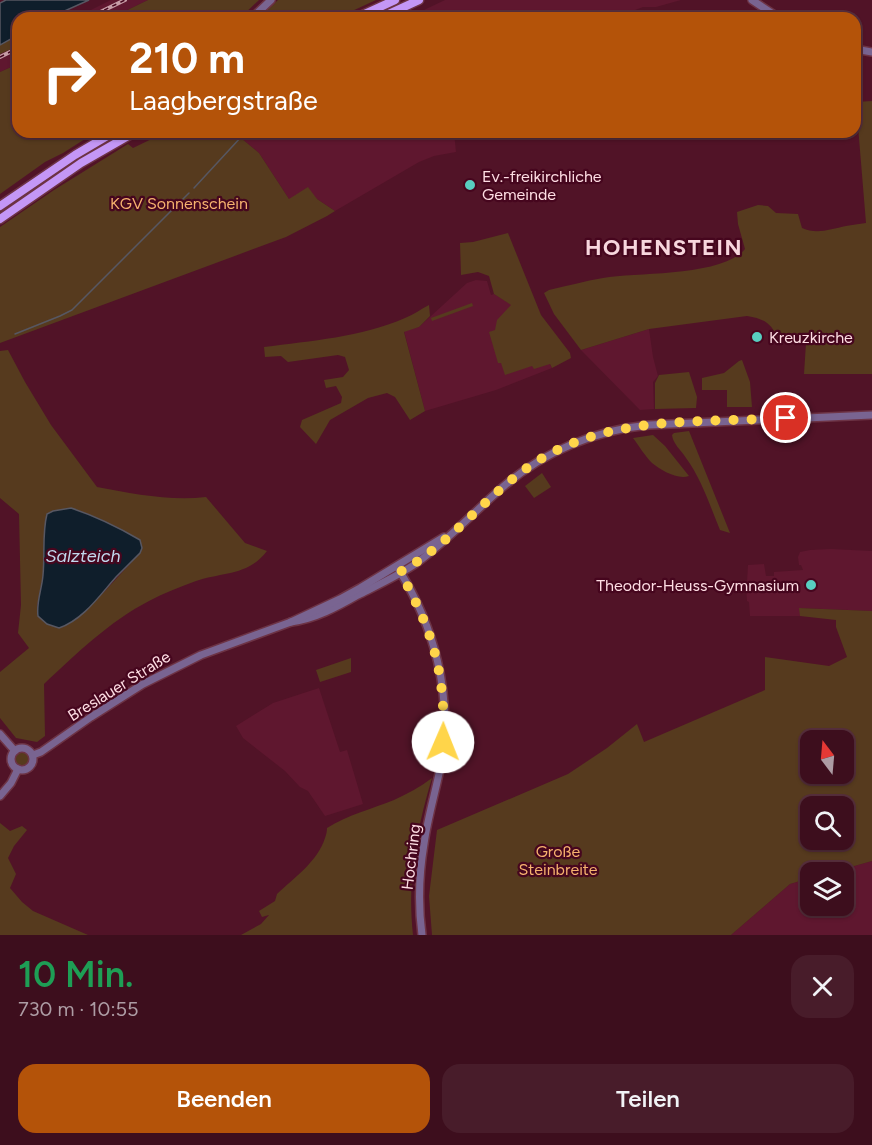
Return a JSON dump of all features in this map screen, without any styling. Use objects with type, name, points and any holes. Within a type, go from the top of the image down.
[{"type":"main road","points":[[369,12],[395,0]]},
{"type":"main road","points":[[393,12],[419,0]]},
{"type":"main road","points":[[0,206],[104,138]]},
{"type":"main road","points":[[0,219],[81,163],[125,138]]},
{"type":"street","points":[[258,12],[271,0]]},
{"type":"street","points":[[752,0],[770,12]]},
{"type":"street","name":"Breslauer Straße","points":[[0,796],[18,770],[26,770],[31,766],[33,755],[119,698],[171,668],[218,648],[291,622],[306,620],[342,604],[398,569],[416,563],[505,485],[528,467],[556,451],[601,434],[659,424],[872,415]]},
{"type":"street","name":"Hochring","points":[[398,569],[423,616],[431,638],[442,685],[442,757],[424,844],[420,878],[419,917],[422,935]]},
{"type":"street","points":[[0,735],[15,751]]},
{"type":"street","points":[[18,770],[11,762],[11,756],[15,751],[25,748],[33,755]]},
{"type":"shaded area","points":[[111,0],[148,0],[123,12],[87,12]]},
{"type":"shaded area","points":[[445,0],[681,0],[656,7],[643,7],[630,12],[420,12]]},
{"type":"shaded area","points":[[12,49],[12,67],[0,72],[0,54]]},
{"type":"shaded area","points":[[241,138],[455,138],[456,152],[434,156],[419,162],[335,211],[317,199],[289,199],[259,153]]},
{"type":"shaded area","points":[[476,280],[487,281],[491,295],[494,294],[519,309],[552,368],[496,390],[425,411],[404,331],[419,327],[467,283]]},
{"type":"shaded area","points":[[649,329],[658,376],[653,382],[654,409],[640,410],[581,350]]},
{"type":"shaded area","name":"Theodor-Heuss-Gymnasium","points":[[831,549],[872,551],[872,611],[800,608],[800,616],[750,616],[746,588],[751,588],[747,582],[748,565],[764,564],[766,576],[774,576],[774,572],[803,570],[799,565],[800,552]]},
{"type":"shaded area","points":[[319,688],[340,752],[347,750],[363,804],[325,816],[308,791],[300,787],[285,771],[243,738],[236,726],[273,703]]},
{"type":"shaded area","points":[[872,861],[872,935],[731,935],[790,884],[800,881],[800,916],[854,916],[854,866]]},
{"type":"green space","points":[[148,0],[259,0],[246,12],[123,12]]},
{"type":"green space","points":[[278,0],[376,0],[350,12],[265,12]]},
{"type":"green space","points":[[12,38],[12,49],[0,54],[0,45]]},
{"type":"green space","points":[[12,67],[12,138],[87,138],[45,162],[0,194],[0,72]]},
{"type":"green space","points":[[872,101],[872,374],[804,374],[806,343],[779,340],[767,323],[747,316],[649,329],[581,350],[554,314],[544,293],[549,290],[603,278],[699,269],[733,258],[745,249],[737,212],[758,205],[768,206],[776,213],[798,214],[802,228],[813,231],[866,223],[859,138],[861,138],[861,102]]},
{"type":"green space","points":[[108,138],[114,138],[84,155],[0,215],[0,209]]},
{"type":"green space","name":"KGV Sonnenschein","points":[[154,138],[241,138],[259,153],[289,199],[308,187],[317,199],[335,211],[286,237],[0,343],[0,227],[128,144],[133,148]]},
{"type":"green space","points":[[508,233],[541,315],[570,353],[571,358],[552,368],[550,364],[534,369],[532,366],[505,375],[501,363],[498,363],[489,332],[495,330],[497,320],[511,305],[494,294],[489,276],[478,272],[461,275],[460,243]]},
{"type":"green space","points":[[472,303],[473,306],[432,321],[431,318]]},
{"type":"green space","points":[[429,305],[430,316],[419,327],[404,332],[425,411],[410,420],[395,397],[387,393],[368,398],[330,420],[316,444],[300,427],[302,420],[341,403],[342,397],[336,386],[326,388],[324,380],[343,377],[349,370],[345,357],[338,355],[288,362],[281,356],[265,357],[264,347],[371,330],[408,317]]},
{"type":"green space","points":[[8,350],[51,425],[97,487],[165,497],[206,497],[245,543],[267,551],[252,565],[243,569],[196,581],[155,598],[121,618],[94,639],[44,684],[45,736],[37,742],[16,738],[0,718],[0,672],[29,648],[18,633],[21,605],[19,514],[0,498],[0,351]],"holes":[[[71,508],[132,535],[140,540],[142,548],[104,592],[75,620],[59,628],[47,624],[37,613],[38,599],[43,576],[47,514]]]},
{"type":"green space","points":[[742,360],[750,382],[752,407],[727,407],[727,390],[702,390],[702,378],[724,373]]},
{"type":"green space","points":[[689,372],[697,397],[696,408],[655,409],[655,383],[659,375]]},
{"type":"green space","points":[[689,431],[730,533],[720,530],[697,475],[672,435]]},
{"type":"green space","points":[[653,435],[689,476],[674,475],[656,466],[633,438]]},
{"type":"green space","points":[[542,473],[551,487],[534,498],[525,486]]},
{"type":"green space","name":"Große Steinbreite","points":[[799,608],[872,611],[872,861],[854,866],[854,862],[800,862],[800,881],[790,884],[731,935],[432,935],[429,896],[437,830],[568,774],[607,748],[637,724],[644,742],[765,690],[765,657],[829,666],[847,657],[836,627],[836,620],[800,616]]},
{"type":"green space","points":[[351,658],[351,672],[320,682],[316,670]]},
{"type":"green space","points":[[22,751],[30,759],[22,767],[14,759]]},
{"type":"green space","points":[[432,778],[421,817],[414,856],[411,894],[413,935],[241,935],[261,924],[269,915],[262,917],[259,911],[275,901],[277,894],[311,862],[322,846],[327,828],[351,816],[399,798]]},
{"type":"green space","points":[[0,823],[10,831],[22,826],[27,830],[8,858],[16,874],[10,888],[33,911],[88,935],[0,935]]},
{"type":"water","points":[[6,0],[89,0],[62,12],[12,12],[12,38],[0,45],[0,3]]},
{"type":"water","name":"Salzteich","points":[[71,508],[132,535],[140,540],[142,548],[140,553],[90,606],[76,619],[59,628],[47,624],[38,616],[45,529],[47,514]]},
{"type":"waterway","points":[[194,188],[240,138]]},
{"type":"waterway","points":[[15,334],[72,310],[189,193]]},
{"type":"railway","points":[[100,12],[125,0]]},
{"type":"railway","points":[[0,57],[12,51]]},
{"type":"place","name":"Ev.-freikirchliche Gemeinde","points":[[470,185]]},
{"type":"place","name":"Kreuzkirche","points":[[757,337]]},
{"type":"place","name":"Theodor-Heuss-Gymnasium","points":[[811,585]]},
{"type":"district","name":"HOHENSTEIN","points":[[664,247]]},
{"type":"route","points":[[443,742],[442,685],[434,647],[423,616],[400,572],[438,546],[528,467],[579,441],[649,424],[786,418]]}]
